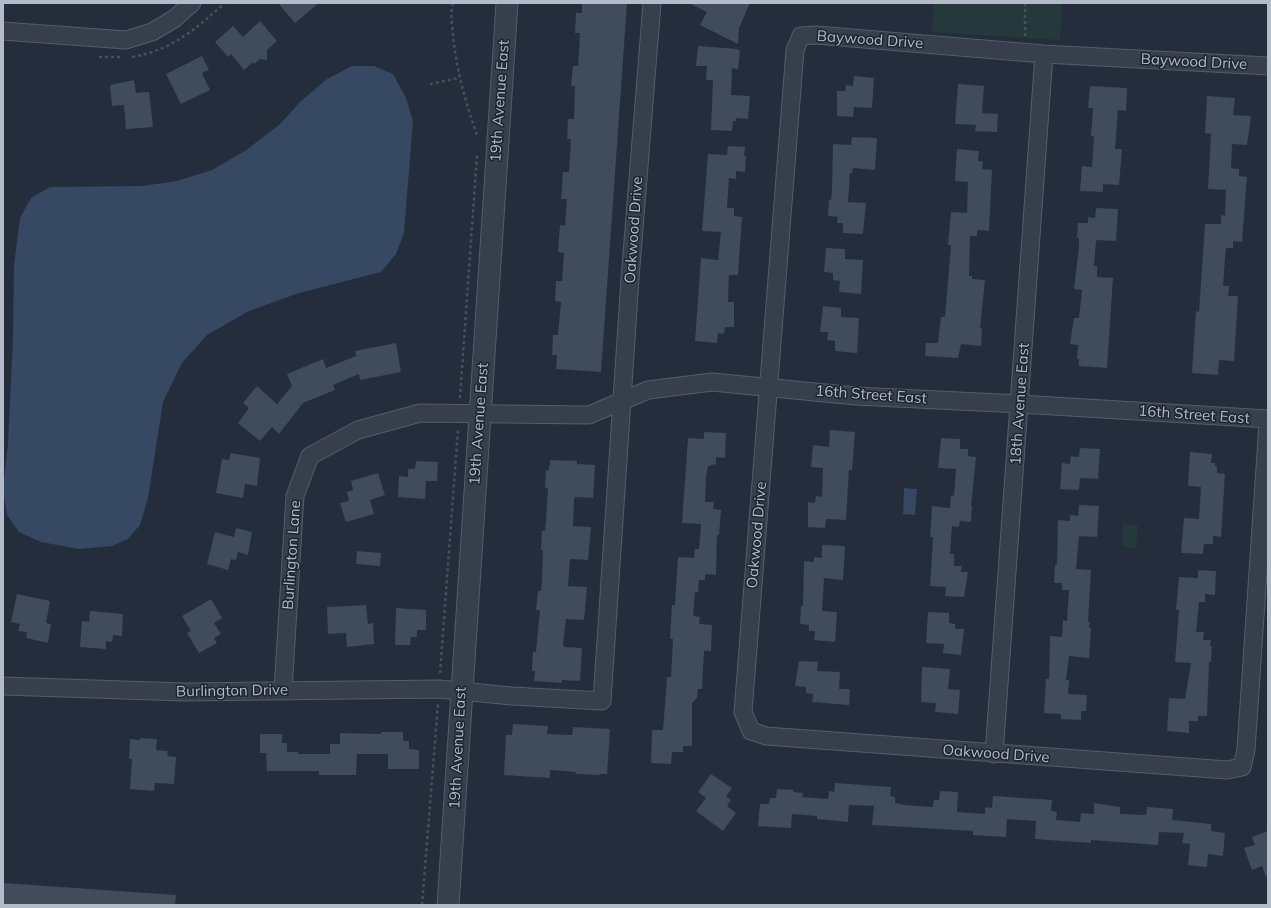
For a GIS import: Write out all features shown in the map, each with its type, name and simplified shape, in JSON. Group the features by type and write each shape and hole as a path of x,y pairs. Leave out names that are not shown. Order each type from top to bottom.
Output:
{"street":[{"path":"3,31 126,40 152,32 174,19 192,3"},
{"name":"19th Avenue East","path":"448,905 507,3"},
{"name":"Oakwood Drive","path":"461,691 512,696 602,701 622,402 652,3"},
{"name":"Baywood Drive","path":"769,387 796,50 801,36 816,34 1044,54 1268,66"},
{"name":"18th Avenue East","path":"994,754 1044,54"},
{"name":"16th Street East","path":"480,415 589,416 648,390 712,382 856,396 1268,419"},
{"name":"Oakwood Drive","path":"769,387 743,712 750,731 766,736 994,754 1227,770 1242,767 1246,750 1268,423"},
{"name":"Burlington Lane","path":"283,690 295,496 310,456 358,430 420,413 480,415"},
{"name":"Burlington Drive","path":"3,686 184,692 439,689 461,691"}],"path":[{"path":"1024,38 1026,11 1025,3"},
{"path":"452,4 454,45 459,78 478,138"},
{"path":"430,84 459,78"},
{"path":"478,146 479,130"},
{"path":"422,905 477,154"}],"green space":[{"path":"934,3 1062,3 1060,40 932,32"},
{"path":"1123,524 1138,525 1136,548 1122,547"}],"water":[{"path":"352,66 374,66 393,74 406,98 413,121 404,233 396,254 381,272 299,293 249,311 207,335 182,363 163,402 148,498 140,525 128,539 112,546 79,549 41,542 19,532 7,515 3,489 8,444 13,337 14,266 20,218 31,198 50,187 142,186 177,181 212,170 245,151 279,125 301,101 327,79"},
{"path":"904,488 917,489 915,515 903,514"}],"building":[{"path":"278,3 319,3 295,23"},
{"path":"582,3 627,3 601,372 556,369 557,355 552,355 553,335 558,335 561,302 555,301 556,281 562,281 564,253 558,252 560,225 565,226 567,199 561,199 563,172 569,172 571,139 567,139 568,119 574,119 575,86 571,86 573,66 578,66 580,33 575,33 576,13 582,13"},
{"path":"689,3 750,3 739,28 738,44 700,25 707,12"},
{"path":"260,21 277,41 267,50 267,60 260,59 254,64 253,62 244,70 231,54 228,57 215,42 233,26 243,37"},
{"path":"698,46 738,49 740,51 738,69 732,68 731,95 750,96 748,119 736,118 736,121 733,121 732,131 711,130 713,80 706,80 707,66 696,66"},
{"path":"202,56 209,70 202,73 210,90 181,104 166,74"},
{"path":"854,76 874,78 872,108 854,107 853,117 837,116 837,91 845,91 846,85 853,86"},
{"path":"134,80 136,93 149,92 153,127 126,129 124,105 112,106 110,85"},
{"path":"958,84 984,86 982,113 998,114 997,132 975,131 976,125 955,124"},
{"path":"1090,86 1127,88 1126,111 1118,110 1115,149 1122,149 1119,185 1103,184 1103,192 1080,191 1082,166 1092,167 1094,136 1091,136 1093,108 1088,108"},
{"path":"1207,96 1235,98 1233,115 1251,116 1247,145 1232,144 1231,168 1239,169 1239,176 1247,177 1242,242 1233,241 1233,248 1226,248 1223,286 1229,286 1228,296 1238,296 1234,361 1219,360 1218,375 1192,373 1196,311 1199,312 1205,224 1221,224 1221,215 1225,216 1226,190 1208,189 1211,134 1205,133"},
{"path":"852,137 877,138 875,170 853,168 852,173 850,173 848,202 866,203 863,234 843,233 843,223 837,223 838,217 828,216 829,200 831,200 832,191 833,144 851,145"},
{"path":"728,146 745,147 744,156 746,156 745,172 736,171 736,179 729,178 727,208 734,208 734,216 742,217 738,275 729,275 728,302 734,302 734,327 725,327 724,334 718,333 717,343 695,341 701,258 718,260 721,232 702,231 708,154 727,155"},
{"path":"957,149 979,151 978,161 983,162 982,169 992,170 989,231 977,230 977,236 970,236 969,276 972,276 972,279 985,280 980,328 982,328 981,346 961,344 958,358 925,356 926,343 938,343 941,317 945,317 951,245 948,245 951,212 967,213 968,182 955,181"},
{"path":"1096,208 1118,209 1116,241 1096,240 1094,266 1097,266 1097,277 1113,278 1107,368 1079,366 1079,359 1077,359 1078,345 1070,344 1074,318 1079,318 1082,290 1074,289 1079,247 1079,238 1077,238 1078,223 1088,223 1088,217 1095,218"},
{"path":"826,248 845,249 845,259 863,260 861,294 839,292 840,281 833,280 833,273 824,272"},
{"path":"823,306 841,308 841,317 859,318 857,353 835,351 835,341 827,340 828,332 820,332"},
{"path":"396,343 401,372 360,380 359,374 333,385 335,390 303,403 279,434 272,427 260,441 238,423 249,408 243,403 257,386 277,404 292,386 287,374 323,359 326,368 356,356 355,351"},
{"path":"830,430 855,432 852,470 849,470 846,520 826,519 825,528 808,527 808,502 815,503 816,496 822,497 823,468 811,467 813,445 829,447"},
{"path":"704,432 726,433 725,458 716,457 716,464 708,466 706,477 705,502 714,502 713,509 721,510 719,535 717,535 716,575 705,574 705,580 699,580 698,592 695,592 693,616 700,617 699,624 712,625 711,651 704,651 702,689 698,689 697,698 692,703 692,746 683,746 683,752 672,752 671,764 651,763 652,730 663,730 667,677 671,677 673,639 670,639 672,605 675,605 678,557 694,558 695,549 699,549 701,524 682,523 688,438 704,439"},
{"path":"941,438 960,439 960,449 968,449 968,456 976,457 971,506 971,522 960,521 959,527 952,526 950,554 954,554 954,566 962,566 961,572 968,572 964,597 945,596 946,587 930,586 933,537 930,537 932,506 950,508 951,495 954,496 956,469 938,468"},
{"path":"1080,448 1100,449 1098,479 1080,478 1079,490 1060,489 1062,463 1070,464 1071,456 1079,457"},
{"path":"1190,452 1212,454 1211,463 1215,463 1217,473 1225,474 1221,537 1213,536 1213,544 1204,544 1203,554 1181,553 1184,518 1199,519 1201,487 1188,486"},
{"path":"231,453 260,458 257,486 245,484 243,498 216,493 222,459 229,460"},
{"path":"550,460 577,461 577,464 595,465 593,498 575,497 574,500 573,526 591,527 588,560 570,559 568,586 587,587 584,620 566,619 563,644 564,647 582,648 580,681 562,680 562,683 534,681 535,671 532,671 533,652 536,652 540,610 536,610 538,591 541,591 542,581 542,531 545,531 548,488 545,488 546,470 549,470"},
{"path":"416,461 438,462 437,481 426,481 425,499 398,497 399,476 408,477 408,469 415,469"},
{"path":"378,473 385,495 370,500 374,514 346,522 340,503 349,501 347,492 353,490 351,481"},
{"path":"1079,505 1099,506 1097,537 1079,536 1076,569 1091,570 1088,622 1090,622 1089,628 1091,628 1089,658 1069,656 1066,680 1069,680 1068,694 1087,695 1086,711 1081,711 1081,720 1061,719 1061,714 1044,713 1046,679 1049,679 1050,636 1062,637 1063,620 1067,621 1069,590 1062,590 1062,583 1054,583 1055,565 1057,565 1058,520 1070,521 1070,515 1078,516"},
{"path":"236,528 252,532 248,555 238,552 236,560 231,559 228,570 207,564 215,532 234,537"},
{"path":"822,545 845,546 843,580 824,578 822,611 837,612 835,642 814,640 815,631 809,631 809,625 800,624 801,606 803,606 804,561 814,562 814,557 822,558"},
{"path":"357,551 381,553 380,566 356,564"},
{"path":"1198,570 1216,571 1215,595 1205,594 1205,602 1199,602 1196,632 1204,632 1203,640 1211,640 1210,646 1212,646 1211,662 1209,662 1207,716 1198,716 1198,721 1189,721 1189,733 1167,731 1169,698 1185,699 1191,663 1175,662 1179,610 1176,610 1179,577 1198,578"},
{"path":"17,594 50,601 46,623 51,624 48,643 26,638 27,632 18,631 20,624 11,622"},
{"path":"211,599 222,618 214,623 221,634 214,638 217,643 199,653 187,633 191,631 182,616"},
{"path":"366,605 368,624 373,623 374,644 347,647 346,633 328,634 327,607"},
{"path":"396,608 426,610 426,630 417,630 417,637 411,637 410,645 395,645"},
{"path":"90,611 123,614 122,636 113,635 112,642 106,641 106,649 80,647 82,621 89,622"},
{"path":"928,612 949,613 949,623 955,624 955,629 964,629 961,655 943,653 944,644 926,643"},
{"path":"799,661 818,662 817,671 840,672 839,689 850,689 849,705 812,702 813,694 806,693 806,687 795,686"},
{"path":"922,667 950,669 948,689 960,690 958,714 935,712 936,703 921,702"},
{"path":"513,724 548,726 547,734 572,735 573,727 610,729 607,774 576,774 576,772 550,770 550,778 504,775 506,735 512,735"},
{"path":"381,732 403,732 403,741 409,741 409,749 419,750 419,769 388,769 388,754 357,754 356,775 319,775 319,771 267,771 266,753 260,753 260,734 282,734 282,743 287,743 287,752 298,752 298,754 330,754 330,744 340,744 340,733 381,734"},
{"path":"140,738 157,739 156,750 168,751 167,756 176,757 174,784 155,783 154,791 130,789 132,759 129,759 130,739 140,740"},
{"path":"711,774 732,788 726,796 731,800 727,806 736,813 723,831 696,811 706,798 698,792"},
{"path":"835,783 891,787 890,796 895,797 895,803 904,805 933,807 934,800 939,800 940,791 958,792 957,812 985,814 985,807 992,808 993,796 1052,800 1051,811 1057,812 1056,820 1080,822 1081,813 1094,814 1094,803 1120,807 1120,814 1146,815 1147,807 1173,809 1172,820 1211,824 1211,831 1225,833 1223,856 1208,854 1207,867 1188,865 1190,844 1182,843 1184,833 1159,832 1158,845 1091,840 1091,843 1035,839 1036,821 1007,819 1006,837 973,835 973,831 872,825 874,806 849,805 848,822 817,819 817,816 792,814 791,828 758,826 760,804 769,804 770,798 776,798 777,789 794,790 793,792 803,793 802,797 828,799 829,791 834,792"},
{"path":"1268,831 1268,877 1266,877 1262,866 1252,870 1244,848 1255,845 1252,837"},
{"path":"3,883 176,895 175,905 3,905"}]}
